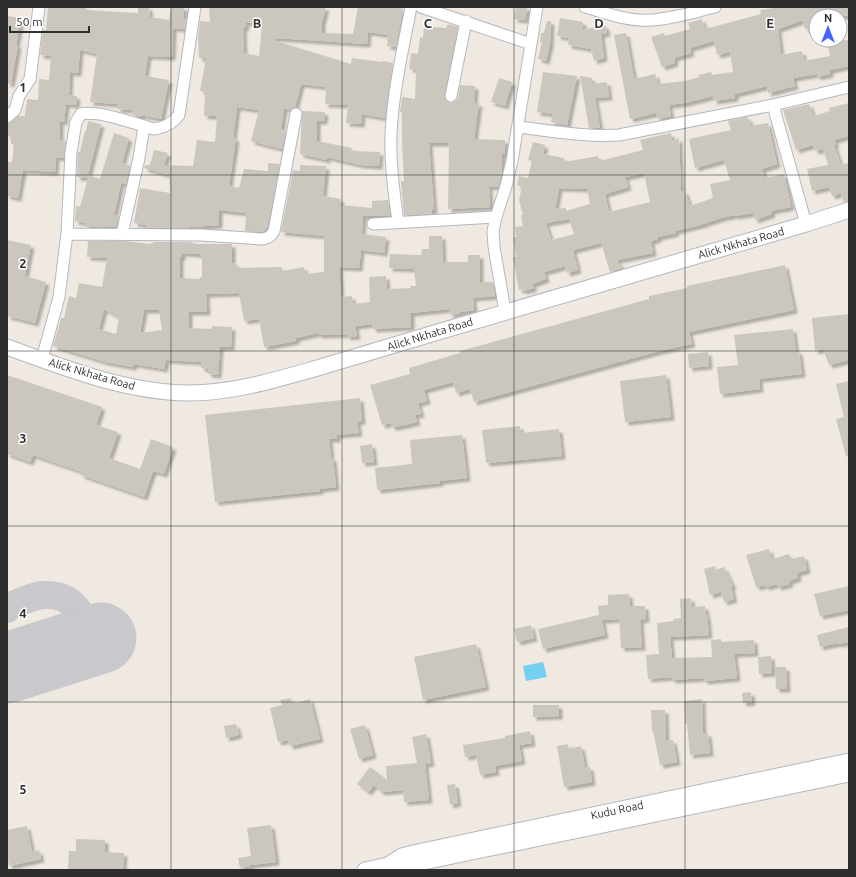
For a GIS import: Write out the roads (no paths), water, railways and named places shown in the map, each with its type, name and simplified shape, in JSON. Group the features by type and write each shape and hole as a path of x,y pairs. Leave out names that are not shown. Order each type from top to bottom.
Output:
{"main road":[{"name":"Alick Nkhata Road","path":"7,347 105,380 147,390 188,393 220,391 246,387 806,224 849,210"},
{"name":"Kudu Road","path":"410,863 849,761"},
{"name":"Kudu Road","path":"365,870 388,865 446,858 849,774"},
{"path":"435,870 446,858"}],"street":[{"path":"7,117 15,110 19,96 30,79 39,7"},
{"path":"42,359 59,297 67,234 71,152 76,122 82,114 88,113 99,114 154,129 162,128 179,115 196,7"},
{"path":"398,222 393,186 391,134 395,99 411,7"},
{"path":"421,7 441,10 466,21 531,44"},
{"path":"505,311 494,247 493,231 506,186 519,127 537,7"},
{"path":"584,7 630,18 650,20 670,18 715,7"},
{"path":"451,96 466,21"},
{"path":"519,127 588,135 619,135 773,105 849,87"},
{"path":"773,105 806,224"},
{"path":"67,234 202,235 262,239 272,236 296,114"},
{"path":"122,234 139,158 144,126"},
{"path":"372,224 496,217"}],"water":[{"path":"543,662 547,677 526,681 523,666"}]}
